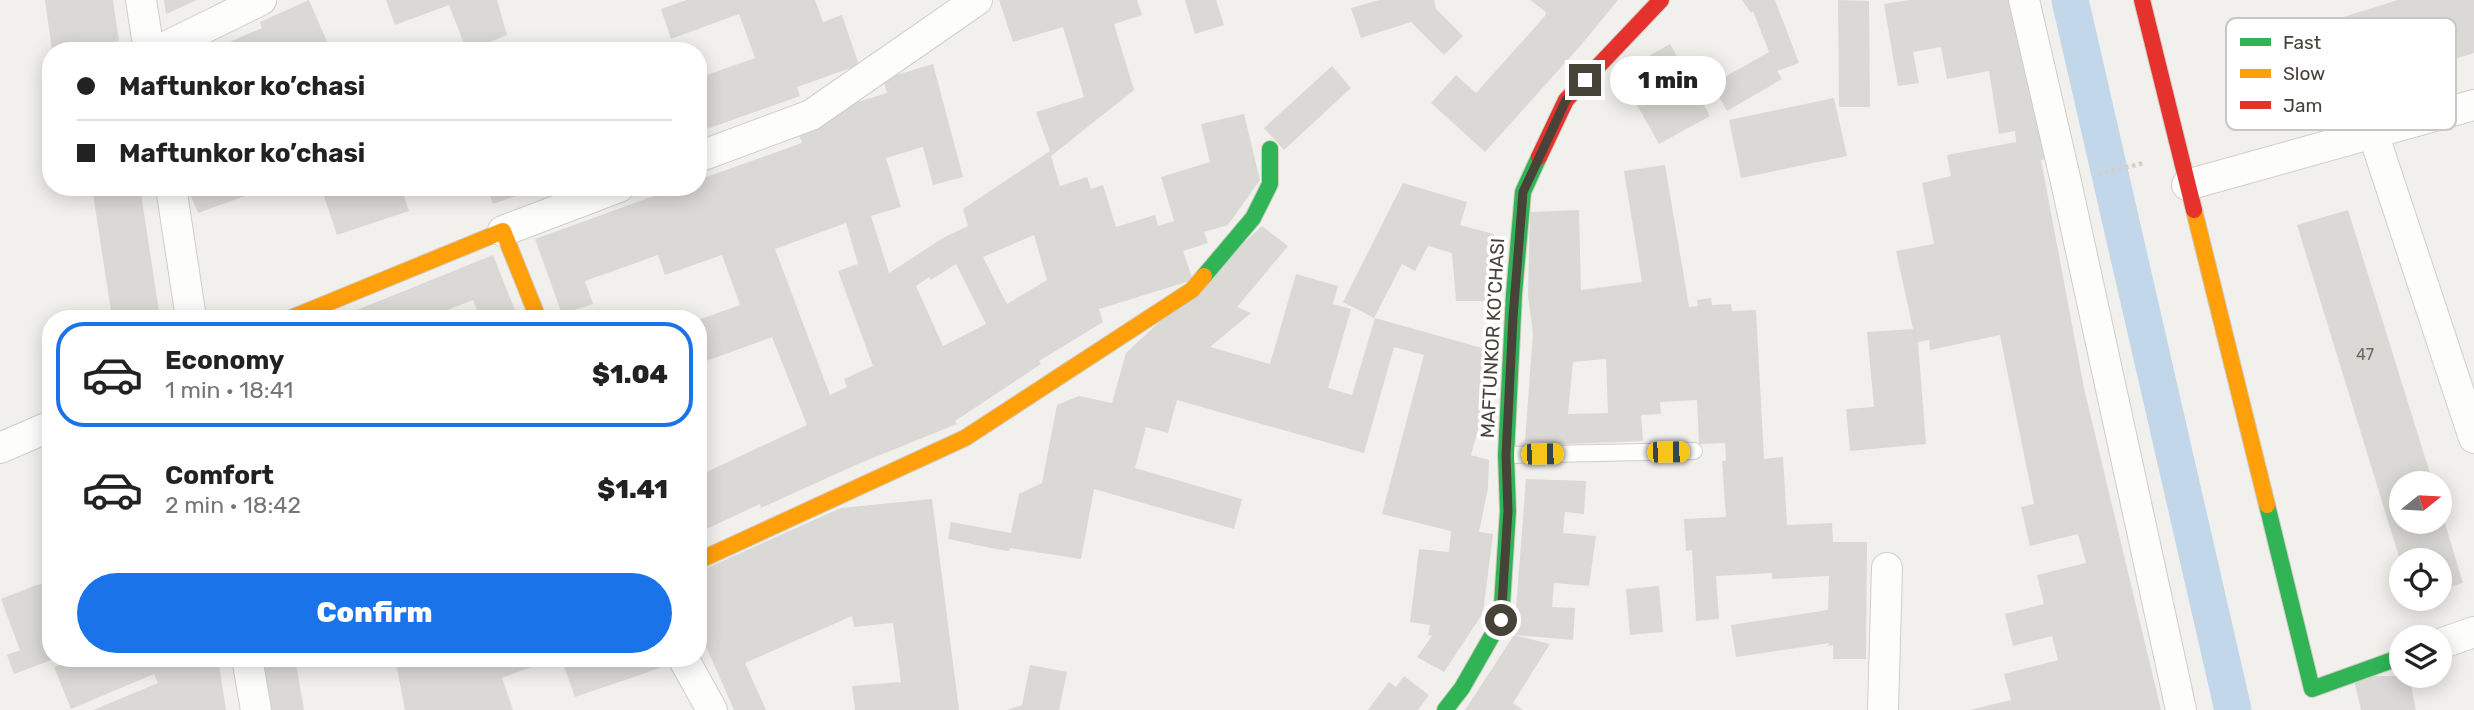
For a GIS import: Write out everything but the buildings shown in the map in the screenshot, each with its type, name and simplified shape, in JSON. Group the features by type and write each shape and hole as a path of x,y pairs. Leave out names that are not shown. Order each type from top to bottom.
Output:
{"street":[{"path":"141,0 148,42"},
{"path":"175,42 261,0"},
{"path":"707,154 811,115 977,0"},
{"name":"MAFTUNKOR KO’CHASI","path":"1445,710 1462,688 1501,620 1508,511 1506,455 1514,294 1523,192 1566,100 1661,0"},
{"path":"2024,0 2181,710"},
{"path":"2141,0 2314,699 2389,663"},
{"path":"2456,110 2474,105"},
{"path":"2187,185 2383,130"},
{"path":"2372,133 2474,438"},
{"path":"707,557 965,438 1192,290 1252,218 1270,184 1270,149"},
{"path":"172,196 190,310"},
{"path":"310,310 595,196"},
{"path":"503,231 535,310"},
{"path":"0,448 42,430"},
{"path":"1883,710 1887,568"},
{"path":"2452,640 2474,632"},
{"path":"249,667 256,710"},
{"path":"688,667 712,710"}],"lane":[{"path":"1506,455 1694,451"}],"path":[{"path":"2066,182 2179,155"}],"waterway":[{"path":"2070,0 2233,710"}],"traffic: fast":[{"path":"1204,276 1253,218 1270,184 1270,149"},
{"path":"1445,710 1462,688 1501,620 1508,511 1506,455 1514,294 1523,192 1539,157"},
{"path":"2267,505 2312,689 2389,661"}],"traffic: slow":[{"path":"2194,210 2267,505"},
{"path":"310,310 503,231 535,310"},
{"path":"707,557 965,438 1192,290 1204,276"}],"traffic: jam":[{"path":"1539,157 1566,100 1661,0"},
{"path":"2142,0 2194,210"}],"route":[{"path":"1501,620 1508,511 1506,455 1514,294 1523,192 1566,100 1585,80"}]}
